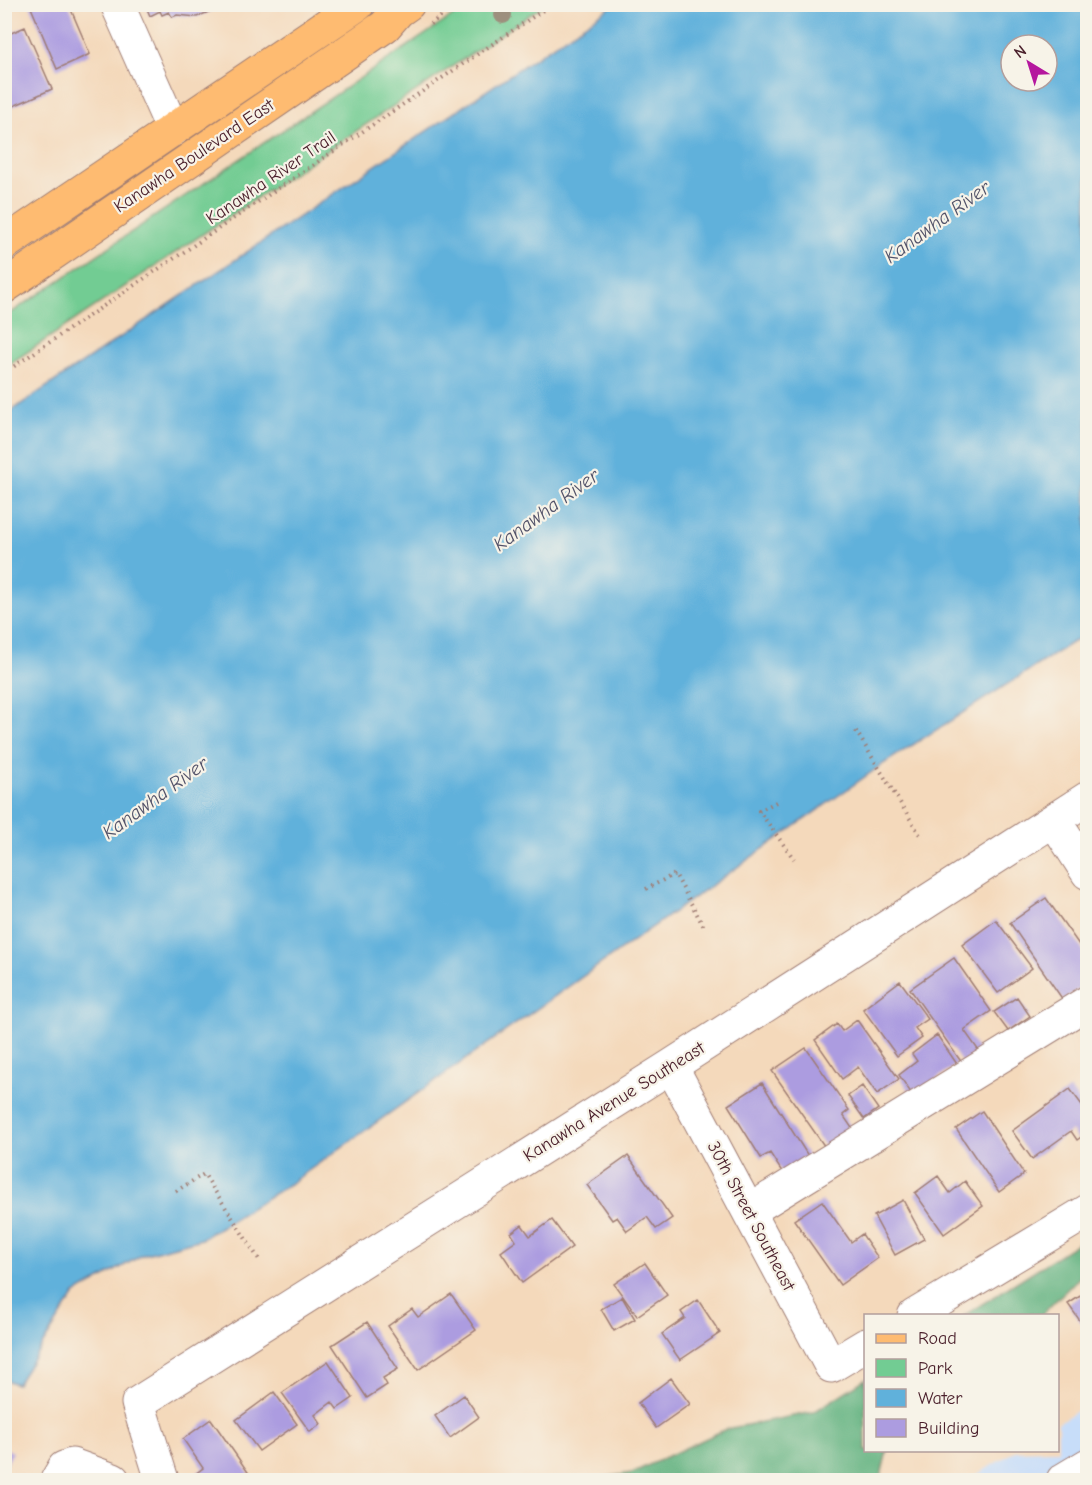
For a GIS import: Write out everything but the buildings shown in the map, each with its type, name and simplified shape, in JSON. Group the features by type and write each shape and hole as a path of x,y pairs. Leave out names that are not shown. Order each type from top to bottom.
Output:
{"main road":[{"name":"Kanawha Boulevard East","path":"4,244 358,4"},
{"name":"Kanawha Boulevard East","path":"4,287 397,15 404,24 435,4"}],"street":[{"path":"117,4 173,130"},
{"name":"Kanawha Avenue Southeast","path":"159,1474 138,1403 671,1066 1088,798"},
{"path":"1054,820 1088,873"},
{"path":"749,1211 1088,1002"},
{"name":"30th Street Southeast","path":"671,1066 831,1365 864,1346"},
{"path":"917,1314 1088,1211"},
{"path":"57,1480 64,1468 72,1465 113,1480"},
{"path":"1063,1480 1088,1465"},
{"path":"120,1480 159,1474"}],"path":[{"name":"Kanawha River Trail","path":"4,373 552,4"},
{"path":"856,731 920,835"},
{"path":"776,802 759,811 794,859"},
{"path":"646,890 675,874 704,927"},
{"path":"176,1191 204,1174 260,1261"}],"shaded area":[{"path":"1087,1404 1087,1480 968,1480 1013,1452 1059,1452 1059,1422"}],"green space":[{"path":"469,5 544,5 5,367 5,317"},
{"path":"1087,1237 1087,1270 1042,1314 967,1314"},
{"path":"864,1380 864,1452 887,1452 880,1480 589,1480 632,1473 726,1429 814,1412"}],"water":[{"name":"Kanawha River","path":"615,4 1087,5 1087,633 883,764 288,1185 201,1239 142,1255 75,1294 17,1384 5,1380 5,415"}]}
